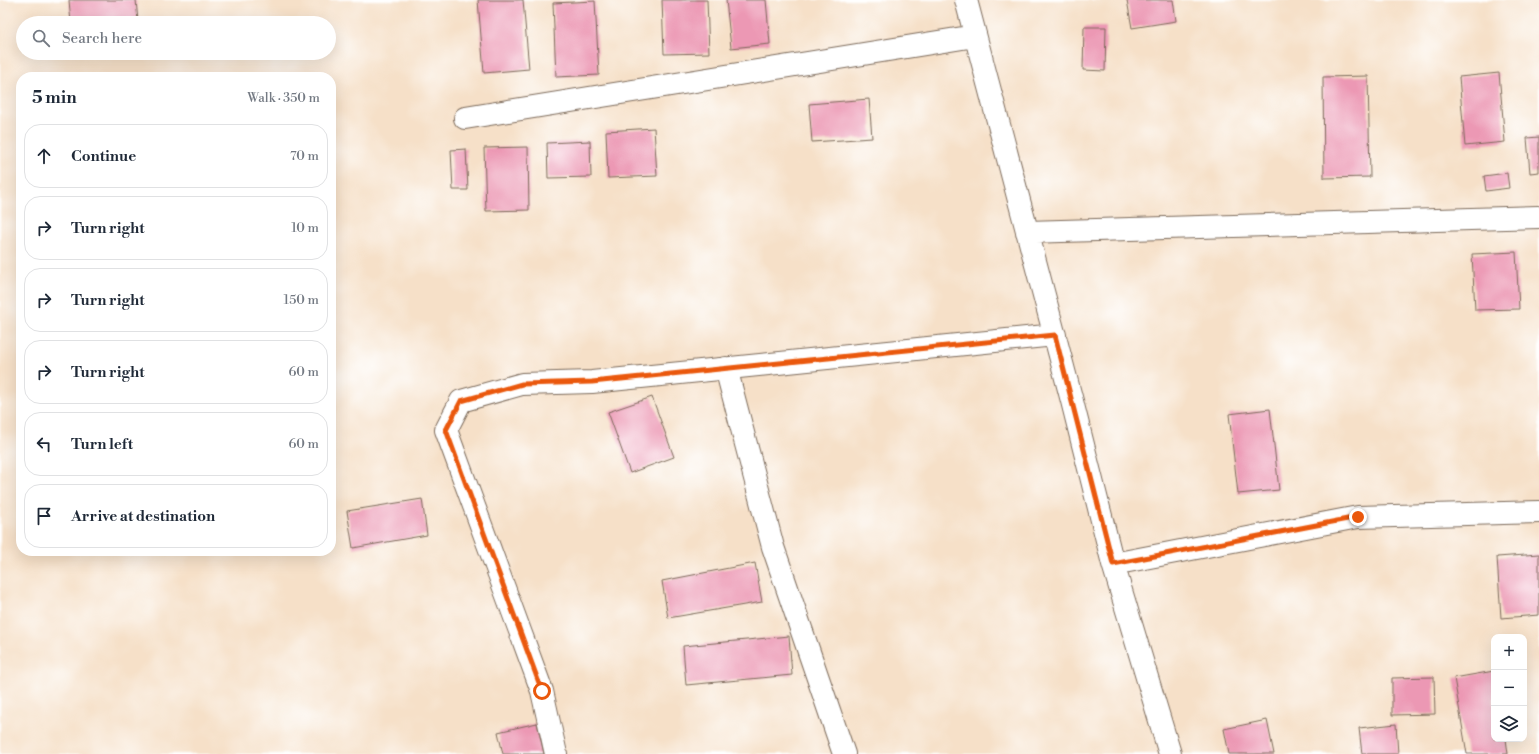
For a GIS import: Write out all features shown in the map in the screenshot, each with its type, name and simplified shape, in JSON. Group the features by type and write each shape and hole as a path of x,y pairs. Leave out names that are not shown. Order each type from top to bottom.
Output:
{"street":[{"path":"966,0 1055,335 1113,564 1170,754"},
{"path":"465,118 975,36"},
{"path":"1027,232 1539,217"},
{"path":"556,754 542,691 446,430 461,401 522,384 592,382 1055,335"},
{"path":"726,368 773,547 844,754"},
{"path":"1113,564 1358,517 1539,512"}],"building":[{"path":"69,0 136,0 138,16 70,16"},
{"path":"478,0 523,0 529,69 484,73"},
{"path":"662,0 707,0 709,53 664,54"},
{"path":"726,0 766,0 770,44 731,48"},
{"path":"1127,0 1173,0 1176,21 1132,28"},
{"path":"595,1 599,75 556,77 553,3"},
{"path":"1084,27 1106,27 1105,71 1083,70"},
{"path":"1499,73 1505,142 1465,146 1459,77"},
{"path":"1368,76 1370,177 1324,178 1323,77"},
{"path":"869,99 872,138 812,142 809,104"},
{"path":"654,128 657,176 608,178 606,131"},
{"path":"1539,137 1539,172 1530,173 1527,138"},
{"path":"590,141 591,177 548,178 547,143"},
{"path":"528,147 529,210 486,211 484,148"},
{"path":"466,149 468,190 453,190 451,150"},
{"path":"1507,173 1509,188 1486,191 1484,176"},
{"path":"1516,252 1519,309 1475,310 1472,254"},
{"path":"652,397 674,457 630,473 608,412"},
{"path":"1270,409 1279,490 1238,494 1229,414"},
{"path":"422,499 427,535 353,548 347,511"},
{"path":"1539,554 1539,615 1501,618 1497,557"},
{"path":"755,563 762,602 668,618 662,581"},
{"path":"789,636 792,675 686,685 683,646"},
{"path":"1491,672 1491,742 1506,742 1508,754 1467,754 1454,678"},
{"path":"1434,677 1435,714 1392,715 1392,678"},
{"path":"1267,720 1274,754 1229,754 1224,729"},
{"path":"537,723 544,754 503,754 498,732"},
{"path":"1396,724 1398,754 1362,754 1359,728"}],"route":[{"path":"542,691 446,430 461,401 522,384 592,382 1055,335 1113,564 1358,517"}]}
